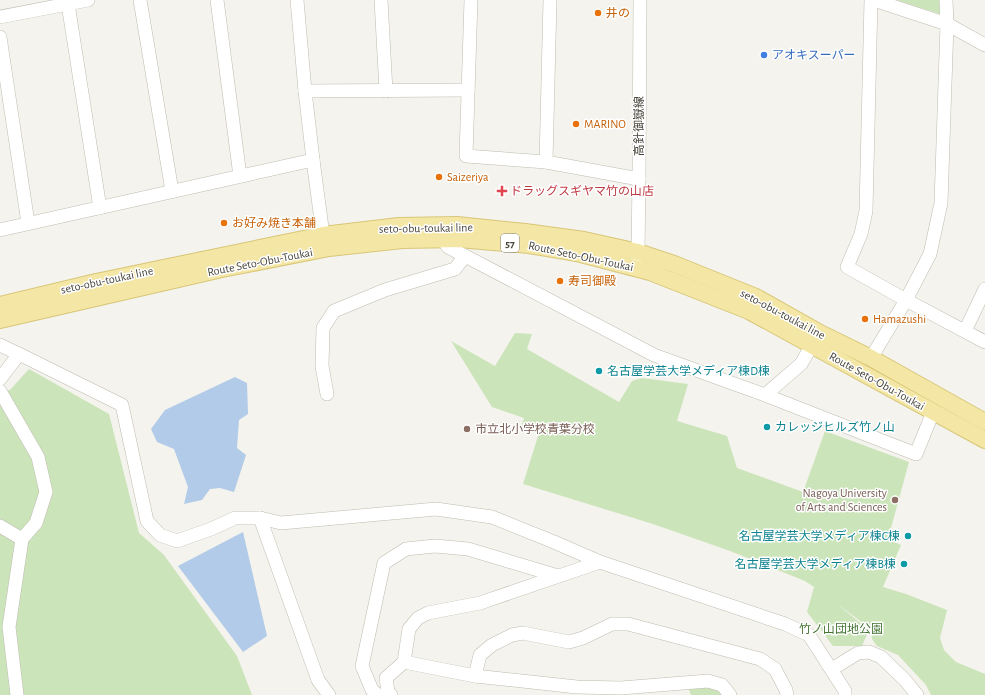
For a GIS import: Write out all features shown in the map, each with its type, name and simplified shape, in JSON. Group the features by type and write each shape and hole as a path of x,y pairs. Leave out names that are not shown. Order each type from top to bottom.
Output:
{"main road":[{"name":"seto-obu-toukai line","path":"0,305 96,282 323,234 398,226 457,225 525,232 584,240 638,252 674,264 756,297 985,422"},
{"name":"Route Seto-Obu-Toukai","path":"0,320 222,269 329,248 402,240 459,238 529,245 577,253 650,272 748,311 985,440"}],"street":[{"path":"0,17 88,0"},
{"path":"140,0 172,191"},
{"path":"217,0 240,176"},
{"path":"297,0 305,92 323,234"},
{"path":"380,0 386,91"},
{"path":"471,0 466,156 546,162 639,179"},
{"path":"546,162 550,0"},
{"name":"高針御嶽線","path":"636,268 638,252 640,0"},
{"path":"871,0 866,211 861,234 847,267 985,342"},
{"path":"874,0 946,24 985,45"},
{"path":"870,358 906,300 930,254 941,203 946,0"},
{"path":"68,4 100,208"},
{"path":"0,37 28,223"},
{"path":"305,92 468,90"},
{"path":"0,230 313,160"},
{"path":"443,239 448,247 654,355 765,394 916,454 933,412"},
{"path":"327,394 322,366 323,328 334,311 385,290 456,268 465,256"},
{"path":"965,331 985,288"},
{"path":"0,345 122,405 148,522 160,535 177,540 211,529 235,518 260,518 281,523 436,510 492,517 600,562 785,624 809,635 832,669 845,691 845,695"},
{"path":"765,394 801,364 812,345"},
{"path":"0,379 19,354"},
{"path":"0,391 38,457 46,492 36,523 22,539 9,627 17,695"},
{"path":"260,518 318,680 329,695"},
{"path":"0,526 22,539"},
{"path":"378,695 372,690 362,666 384,563 406,549 436,546 468,549 558,576"},
{"path":"391,695 388,692 386,678 404,662 409,629 418,618 428,613 480,603 600,562"},
{"path":"475,676 480,654 492,645 512,635 523,633 569,642 583,638 612,624 628,624 760,659 775,669 787,695"},
{"path":"832,669 858,653 869,652 881,657 905,680 917,695"},
{"path":"404,662 475,676 577,691 708,681 722,685 730,695"}],"green space":[{"path":"896,0 940,0 940,14"},
{"name":"竹ノ山団地公園","path":"515,333 532,334 527,349 619,402 632,381 642,378 688,384 677,421 727,436 737,468 803,492 825,431 909,462 888,539 901,545 883,587 947,610 940,638 944,650 956,662 985,674 985,695 931,695 926,685 898,655 877,646 872,639 871,629 836,603 869,630 862,646 833,646 807,612 814,587 805,581 730,551 653,524 523,484 539,433 521,427 524,418 492,407 451,341 495,366"},
{"path":"29,369 109,414 139,533 164,555 237,656 252,695 0,695 0,391 10,390"},
{"path":"688,687 720,688 726,695 691,695"}],"water":[{"path":"235,377 247,383 248,414 239,420 237,448 246,455 234,492 220,488 210,489 202,500 184,504 188,487 174,449 157,442 151,429 165,410"},
{"path":"243,532 267,636 243,652 178,566"}],"place":[{"name":"井の","path":"598,13"},
{"name":"アオキスーパー","path":"764,55"},
{"name":"MARINO","path":"576,124"},
{"name":"Saizeriya","path":"439,177"},
{"name":"ドラッグスギヤマ竹の山店","path":"502,191"},
{"name":"お好み焼き本舗","path":"224,223"},
{"name":"寿司御殿","path":"560,281"},
{"name":"Hamazushi","path":"865,319"},
{"name":"名古屋学芸大学メディア棟D棟","path":"599,371"},
{"name":"カレッジヒルズ竹ノ山","path":"767,427"},
{"name":"市立北小学校青葉分校","path":"467,429"},
{"name":"Nagoya University of Arts and Sciences","path":"895,500"},
{"name":"名古屋学芸大学メディア棟C棟","path":"908,536"},
{"name":"名古屋学芸大学メディア棟B棟","path":"904,564"}]}
